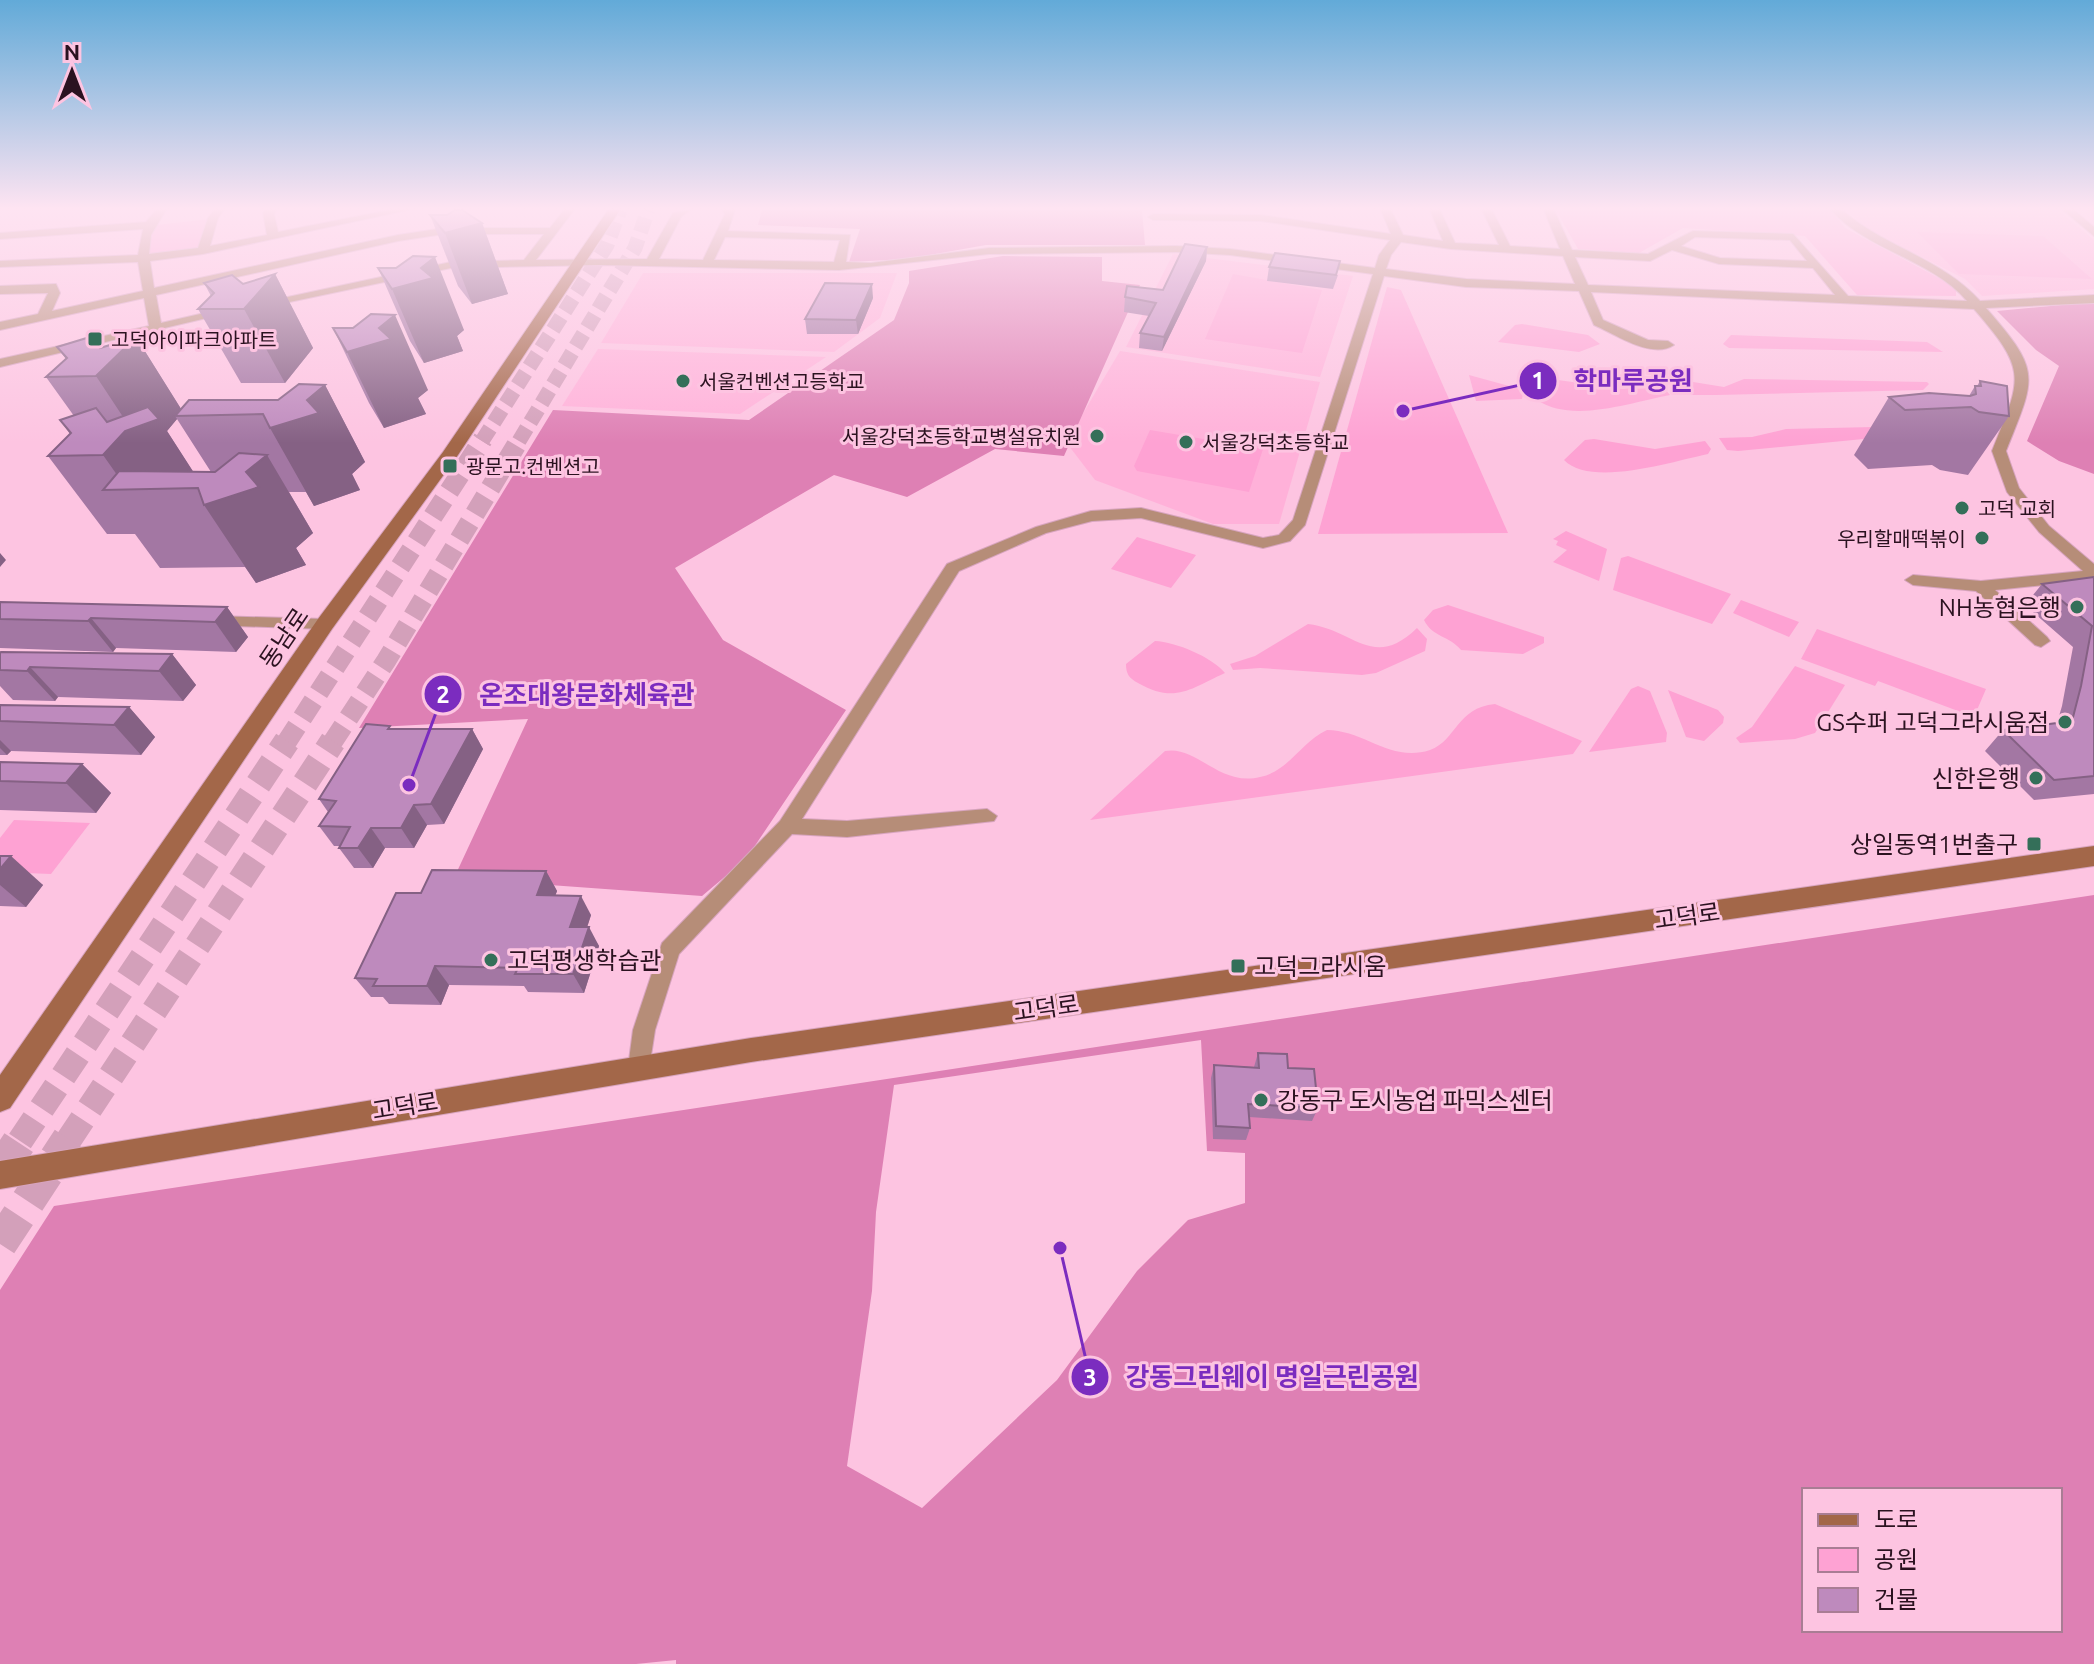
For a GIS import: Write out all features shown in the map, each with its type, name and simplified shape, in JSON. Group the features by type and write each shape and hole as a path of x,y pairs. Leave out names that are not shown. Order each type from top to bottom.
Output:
{"main road":[{"name":"동남로","path":"0,1099 325,624 449,455 563,288"},
{"name":"고덕로","path":"0,1175 640,1068 2094,856"}],"street":[{"path":"0,290 41,288"},
{"path":"43,317 54,293 52,288"},
{"path":"150,288 156,328"},
{"path":"0,326 180,288"},
{"path":"0,363 324,288"},
{"path":"640,1068 644,1030 670,949 787,826 953,568 1041,530 1091,516 1141,513 1263,543 1284,538 1300,522 1375,288"},
{"path":"1576,288 1977,305 2094,299"},
{"path":"1584,288 1603,327 1646,344 1668,345"},
{"path":"1834,288 1845,300"},
{"path":"1962,288 2011,344 2024,375 2021,396 1999,451 2012,489 2044,529 2094,573"},
{"path":"1603,327 1631,324"},
{"path":"1913,580 1981,586 2094,573"},
{"path":"1981,586 2041,641"},
{"path":"198,621 325,624"},
{"path":"787,826 847,829 987,816"}],"shaded area":[{"path":"634,288 891,288 880,318 834,352 601,343"},
{"path":"907,288 1139,288 1064,456 995,449 907,497 834,475 675,568 723,640 846,710 746,859 702,896 454,878 528,719 359,728 553,410 749,420 894,320"},
{"path":"1156,288 1349,288 1320,377 1126,347"},
{"path":"1974,288 2094,288 2094,289 1982,296"},
{"path":"2094,302 2094,474 2059,461 2027,441 2059,366 2036,350 1997,311"},
{"name":"서울컨벤션고등학교","path":"598,349 826,357 740,414 562,406"},
{"name":"서울강덕초등학교","path":"1120,351 1320,382 1279,524 1213,524 1095,480 1069,446 1069,437"},
{"path":"2094,895 2094,1664 676,1664 676,1660 636,1664 0,1664 0,1290 54,1206","holes":["1201,1040 1207,1151 1245,1153 1245,1203 1188,1220 1137,1271 1057,1380 922,1508 847,1466 872,1291 876,1212 894,1085"]}],"green space":[{"path":"1227,288 1322,290 1302,353 1205,339"},
{"path":"1387,288 1401,290 1508,533 1318,534"},
{"path":"1851,288 1956,288 1956,296 1857,295"},
{"path":"1515,325 1588,335 1600,344 1579,352 1498,342"},
{"path":"1731,335 1927,342 1943,352 1729,348 1723,344"},
{"path":"1469,375 1520,389 1522,399 1476,401"},
{"path":"1744,379 1929,384 1923,390 1716,395 1686,395 1678,385 1687,381 1724,387"},
{"path":"1558,380 1623,389 1658,381 1670,395 1584,411 1551,407 1537,400"},
{"path":"1917,426 1874,438 1738,451 1727,450 1719,438 1752,437 1786,429"},
{"path":"1150,430 1263,449 1249,492 1137,471 1134,466"},
{"path":"1585,440 1655,449 1705,441 1711,449 1708,454 1675,462 1612,472 1577,468 1564,460"},
{"path":"1566,531 1607,549 1599,581 1553,562 1567,550 1556,545 1558,541 1553,539"},
{"path":"1137,537 1196,555 1171,588 1111,569"},
{"path":"1628,556 1731,594 1712,624 1613,590 1621,558"},
{"path":"1741,600 1799,622 1789,637 1733,613"},
{"path":"1448,605 1544,637 1544,643 1523,654 1461,650 1427,626 1424,620 1433,610"},
{"path":"1308,624 1375,647 1402,640 1417,628 1427,639 1425,651 1376,673 1362,675 1260,668 1233,670 1230,664 1255,656"},
{"path":"1817,629 1986,689 1974,717 1878,681 1875,686 1801,659"},
{"path":"1155,641 1193,651 1212,661 1225,673 1182,692 1162,693 1151,689 1130,677 1126,664"},
{"path":"1795,666 1845,685 1815,733 1795,739 1740,743 1736,738 1752,727"},
{"path":"1638,686 1650,691 1667,733 1666,742 1589,752 1631,689"},
{"path":"1668,690 1718,710 1724,717 1723,723 1704,741 1686,737"},
{"path":"1495,704 1582,741 1573,754 1090,820 1165,751 1188,754 1232,776 1245,779 1260,777 1279,769 1327,730 1340,731 1390,749 1416,753 1439,745 1472,711"},
{"path":"14,820 90,823 51,874 0,872 0,838"}],"building":[{"path":"209,288 263,288 244,309 198,309 214,293"},
{"path":"822,288 870,288 856,320 805,319"},
{"path":"1127,288 1188,288 1164,337 1140,333 1156,303 1125,297"},
{"path":"371,314 395,315 379,328 391,339 347,352 333,328 353,328"},
{"path":"90,337 100,348 136,337 96,376 46,377 67,358 57,347"},
{"path":"1980,381 2007,386 2009,416 1979,412 1971,407 1905,410 1889,397 1929,393 1970,396 1976,394 1975,386 1981,386"},
{"path":"299,384 325,385 307,400 319,413 270,428 263,414 175,416 189,400 278,400"},
{"path":"148,407 159,419 125,431 103,455 48,456 71,433 60,420 96,408 107,422"},
{"path":"239,453 267,455 246,472 259,487 204,505 198,488 103,490 119,471 215,472"},
{"path":"2094,577 2094,776 2054,780 2003,730 2072,721 2092,626 2042,584"},
{"path":"0,602 227,607 215,622 91,618 88,621 0,619"},
{"path":"1,652 172,654 159,671 30,667 27,671 0,670"},
{"path":"0,705 129,707 114,725 0,721"},
{"path":"366,724 390,726 388,729 472,729 431,804 414,805 401,828 371,828 358,848 339,848 350,827 319,826 336,801 319,799"},
{"path":"0,762 82,764 66,783 0,781"},
{"path":"0,856 11,856 0,869"},
{"name":"고덕평생학습관","path":"432,870 546,871 537,895 581,896 570,927 589,927 573,974 515,974 518,968 435,966 427,986 373,986 377,979 355,978 396,893 421,893"},
{"name":"강동구 도시농업 파믹스센터","path":"1258,1053 1287,1054 1288,1068 1314,1069 1318,1108 1248,1104 1250,1128 1216,1126 1214,1065 1259,1068"}],"tunnel":[{"path":"482,441 580,288"},
{"path":"519,441 611,288"},
{"path":"286,743 483,439"},
{"path":"332,743 386,661 520,439"},
{"path":"20,1141 287,741"},
{"path":"68,1141 333,741"},
{"path":"0,1171 21,1139"},
{"path":"0,1244 69,1139"}],"place":[{"name":"고덕아이파크아파트","path":"95,339"},
{"name":"서울컨벤션고등학교","path":"683,381"},
{"name":"학마루공원","path":"1403,411"},
{"name":"서울강덕초등학교병설유치원","path":"1097,436"},
{"name":"서울강덕초등학교","path":"1186,442"},
{"name":"광문고.컨벤션고","path":"450,466"},
{"name":"고덕 교회","path":"1962,508"},
{"name":"우리할매떡볶이","path":"1982,538"},
{"name":"NH농협은행","path":"2077,607"},
{"name":"GS수퍼 고덕그라시움점","path":"2065,722"},
{"name":"신한은행","path":"2036,778"},
{"name":"온조대왕문화체육관","path":"409,785"},
{"name":"상일동역1번출구","path":"2034,844"},
{"name":"고덕평생학습관","path":"491,960"},
{"name":"고덕그라시움","path":"1238,966"},
{"name":"강동구 도시농업 파믹스센터","path":"1261,1100"},
{"name":"강동그린웨이 명일근린공원","path":"1060,1248"}]}
